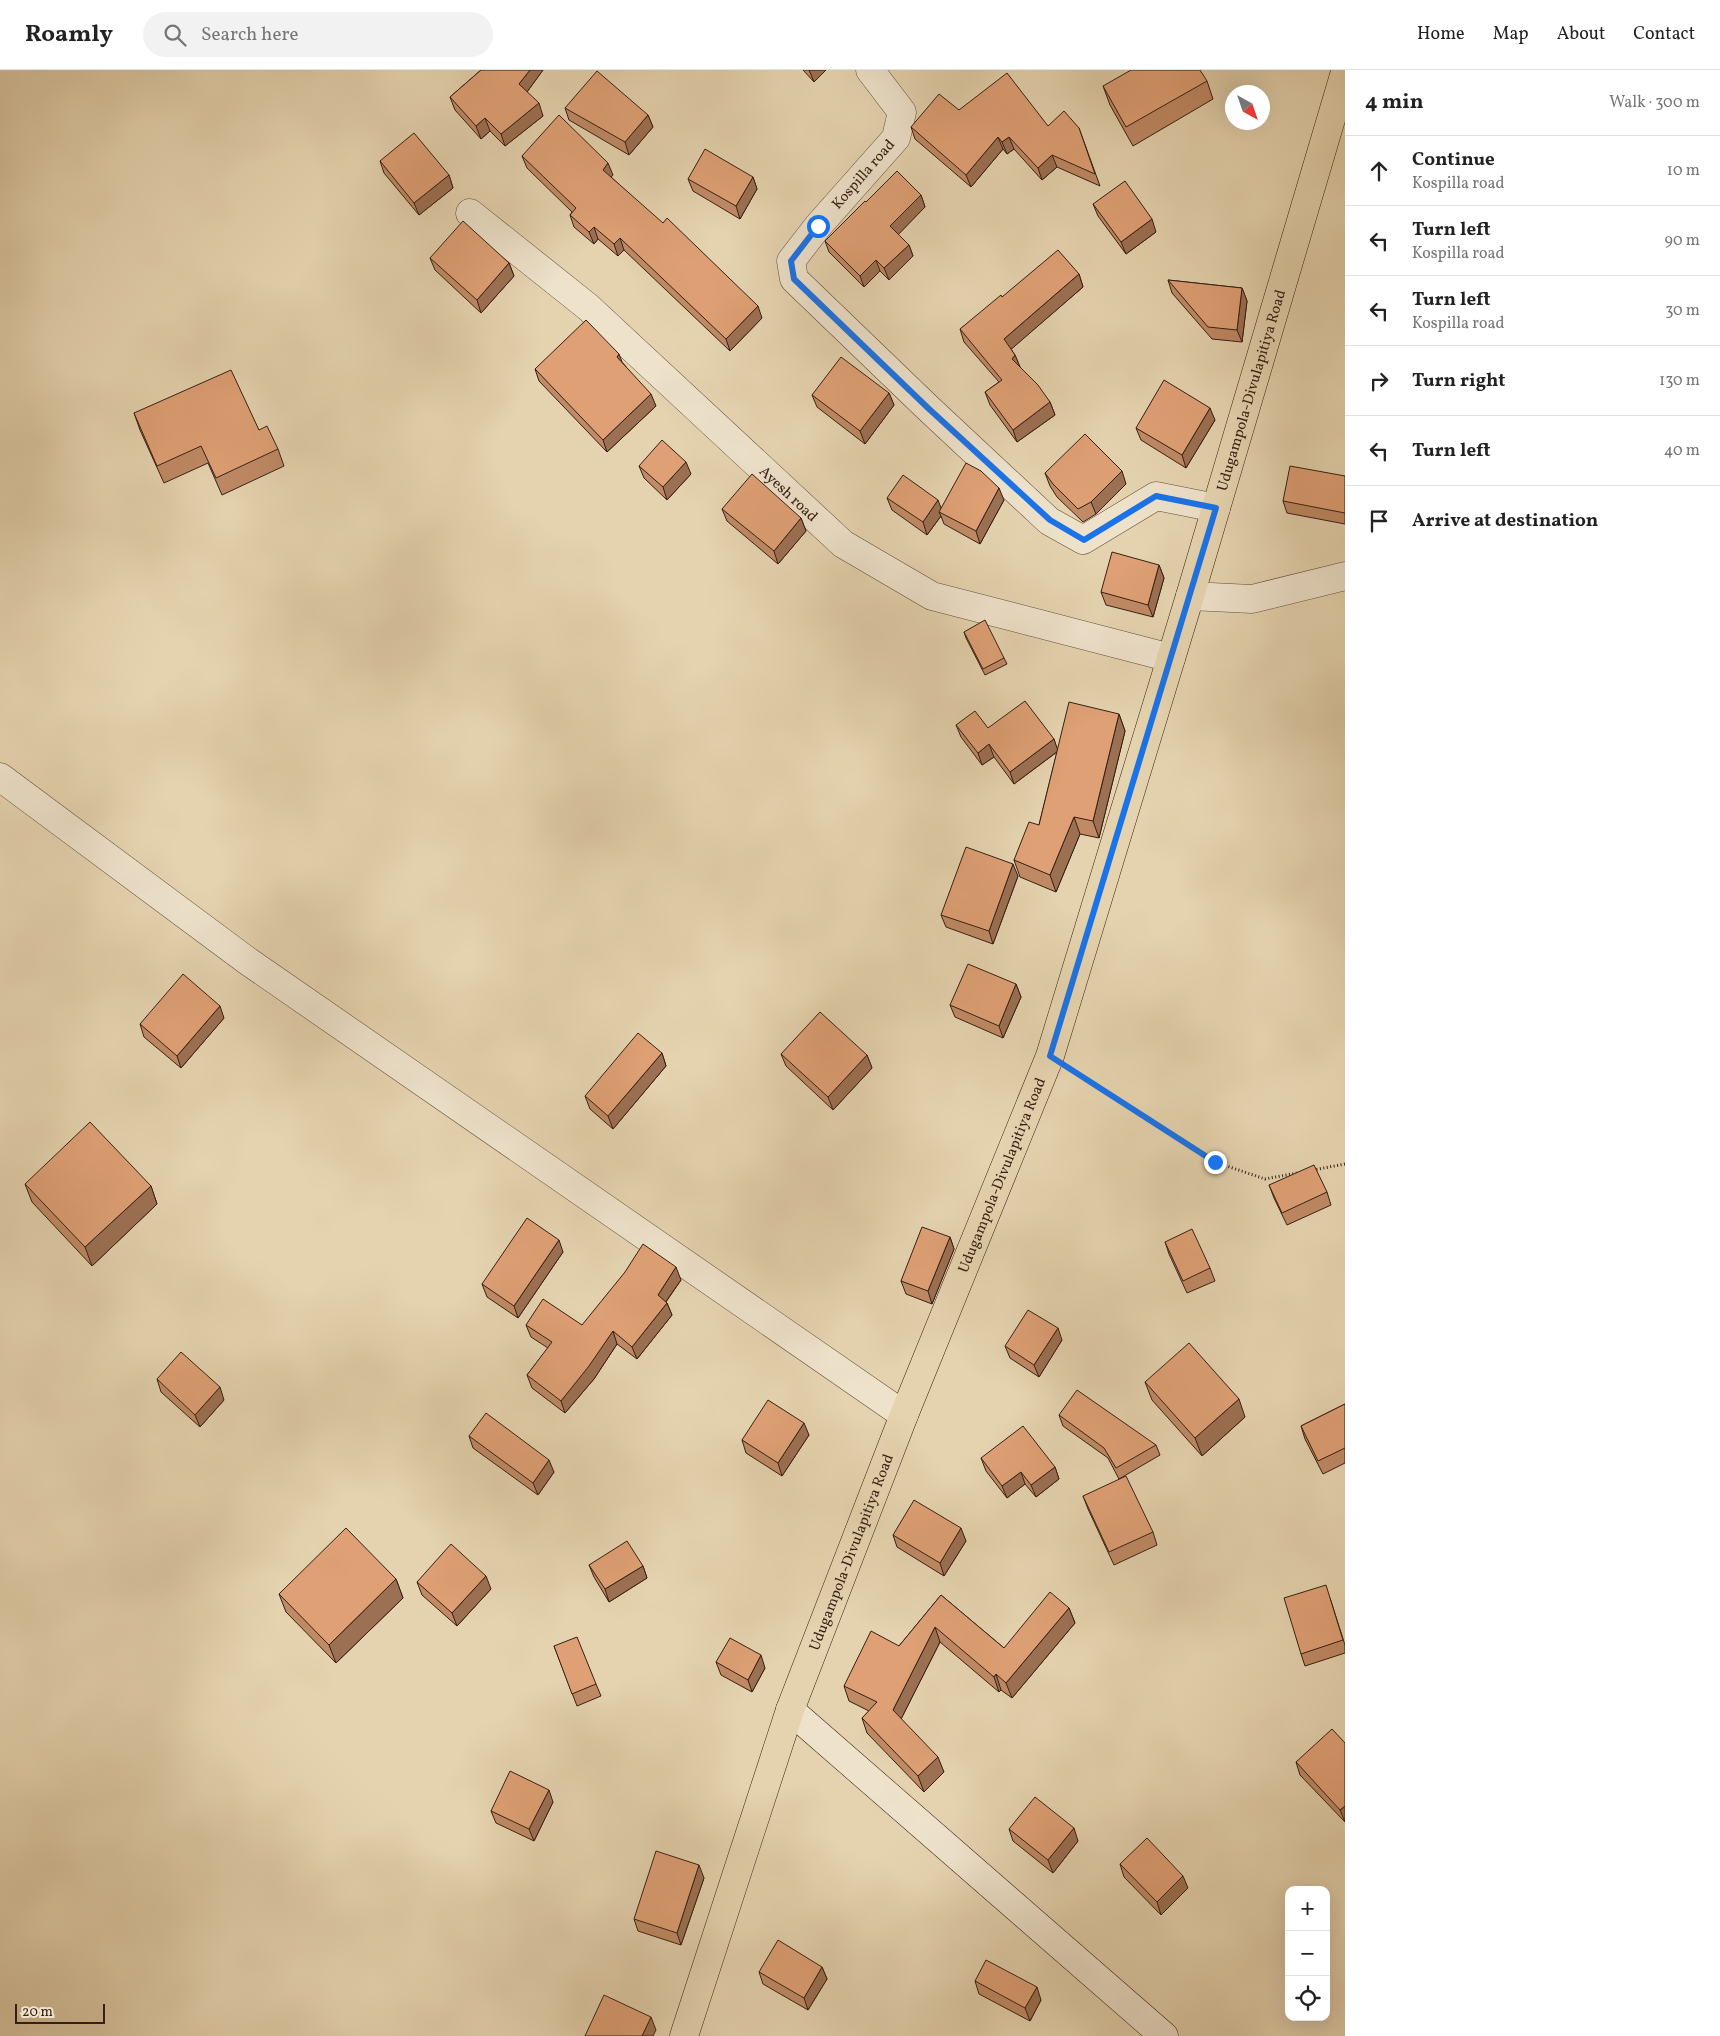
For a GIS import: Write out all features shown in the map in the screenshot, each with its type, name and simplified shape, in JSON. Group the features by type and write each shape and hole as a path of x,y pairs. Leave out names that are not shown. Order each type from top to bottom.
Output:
{"main road":[{"name":"Udugampola-Divulapitiya Road","path":"684,2036 790,1710 904,1415 1050,1056 1216,508 1340,74"}],"street":[{"name":"Kospilla road","path":"870,70 902,112 896,138 818,226 791,261 794,279 928,408 1050,520 1084,540 1156,496 1216,508"},
{"name":"Ayesh road","path":"470,213 588,307 843,544 932,596 1171,658"},
{"path":"1190,596 1252,599 1345,576"},
{"path":"0,777 249,962 904,1415"},
{"path":"790,1710 1164,2036"}],"path":[{"path":"1050,1056 1215,1162 1265,1179 1301,1172"},
{"path":"1310,1170 1345,1164"}],"building":[{"path":"481,70 530,70 519,84 539,103 501,134 485,118 476,126 450,97"},
{"path":"1131,70 1200,70 1207,81 1126,127 1103,86"},
{"path":"597,71 648,115 625,142 565,108"},
{"path":"1007,73 1048,126 1064,111 1079,128 1095,174 1052,155 1038,168 1009,137 1002,142 998,137 966,175 911,127 939,94 959,110"},
{"path":"559,115 608,163 603,170 663,223 667,218 758,306 726,339 620,238 614,244 594,227 589,232 570,215 576,208 522,156"},
{"path":"414,133 449,175 414,203 380,161"},
{"path":"705,149 753,177 736,206 688,179"},
{"path":"897,171 921,195 890,226 909,245 884,268 876,260 860,276 825,241"},
{"path":"1125,181 1152,219 1121,242 1093,204"},
{"path":"463,221 509,263 477,300 430,258"},
{"path":"1058,250 1079,274 1004,339 1015,355 1012,359 1038,385 1050,402 1013,430 985,392 1002,380 960,329"},
{"path":"1168,280 1242,288 1237,330 1208,327"},
{"path":"586,320 619,354 617,357 651,394 603,440 535,369"},
{"path":"841,357 889,393 860,431 812,395"},
{"path":"231,370 259,430 267,426 278,449 216,478 201,446 157,466 134,413"},
{"path":"1164,380 1210,408 1182,455 1136,428"},
{"path":"1085,434 1122,471 1091,502 1078,509 1053,484 1045,473"},
{"path":"662,440 686,462 663,487 639,466"},
{"path":"966,463 981,471 999,488 976,531 939,512"},
{"path":"1290,466 1345,476 1345,513 1283,501"},
{"path":"752,474 801,518 774,551 722,509"},
{"path":"903,475 938,500 923,522 887,498"},
{"path":"1112,552 1159,565 1148,605 1101,592"},
{"path":"985,620 1004,658 983,669 964,632"},
{"path":"1025,701 1054,739 1010,772 989,744 978,753 956,725 975,711 988,728"},
{"path":"1069,702 1119,714 1093,821 1074,817 1050,875 1014,860 1029,822 1039,825"},
{"path":"966,847 1013,864 989,931 941,915"},
{"path":"968,964 1016,984 999,1026 950,1005"},
{"path":"183,974 220,1006 177,1056 140,1024"},
{"path":"820,1012 867,1055 828,1097 781,1054"},
{"path":"638,1033 662,1053 608,1116 585,1096"},
{"path":"90,1122 151,1186 85,1247 25,1184"},
{"path":"1314,1165 1327,1192 1282,1213 1269,1185"},
{"path":"527,1218 559,1240 514,1306 482,1284"},
{"path":"922,1227 950,1237 928,1291 901,1281"},
{"path":"1192,1229 1210,1268 1183,1281 1165,1242"},
{"path":"643,1244 676,1267 658,1295 667,1303 632,1347 613,1331 589,1366 561,1401 527,1375 552,1342 526,1325 543,1299 582,1325 625,1272"},
{"path":"1028,1310 1058,1328 1034,1365 1005,1346"},
{"path":"1189,1343 1239,1399 1195,1438 1145,1382"},
{"path":"181,1352 220,1387 195,1415 157,1379"},
{"path":"1077,1390 1156,1445 1116,1468 1104,1448 1059,1415"},
{"path":"768,1400 804,1423 778,1463 742,1440"},
{"path":"1345,1404 1345,1448 1318,1461 1301,1426"},
{"path":"486,1413 549,1460 533,1483 469,1436"},
{"path":"1023,1426 1055,1467 1031,1485 1021,1472 1002,1486 981,1458"},
{"path":"1126,1476 1153,1532 1109,1552 1083,1496"},
{"path":"914,1500 961,1528 940,1563 893,1535"},
{"path":"346,1528 396,1579 329,1645 279,1594"},
{"path":"627,1541 643,1566 605,1589 589,1565"},
{"path":"451,1544 486,1576 452,1613 417,1582"},
{"path":"1326,1585 1343,1640 1301,1654 1284,1598"},
{"path":"1050,1592 1069,1608 1006,1683 996,1674 994,1677 935,1627 893,1710 938,1757 918,1776 862,1718 877,1702 844,1686 871,1631 899,1646 941,1595 1004,1648"},
{"path":"577,1637 596,1684 572,1694 554,1646"},
{"path":"730,1638 761,1655 748,1680 716,1662"},
{"path":"1332,1729 1345,1743 1345,1806 1340,1810 1296,1762"},
{"path":"510,1771 549,1790 529,1829 491,1811"},
{"path":"1035,1797 1074,1828 1048,1860 1009,1829"},
{"path":"1147,1838 1183,1876 1157,1902 1120,1864"},
{"path":"656,1851 699,1865 677,1933 634,1919"},
{"path":"778,1940 822,1967 804,1998 759,1972"},
{"path":"986,1960 1037,1987 1025,2008 975,1981"},
{"path":"604,1995 651,2017 642,2036 585,2036"}],"route":[{"path":"818,226 791,261 794,279 928,408 1050,520 1084,540 1156,496 1216,508 1050,1056 1215,1162"}]}
